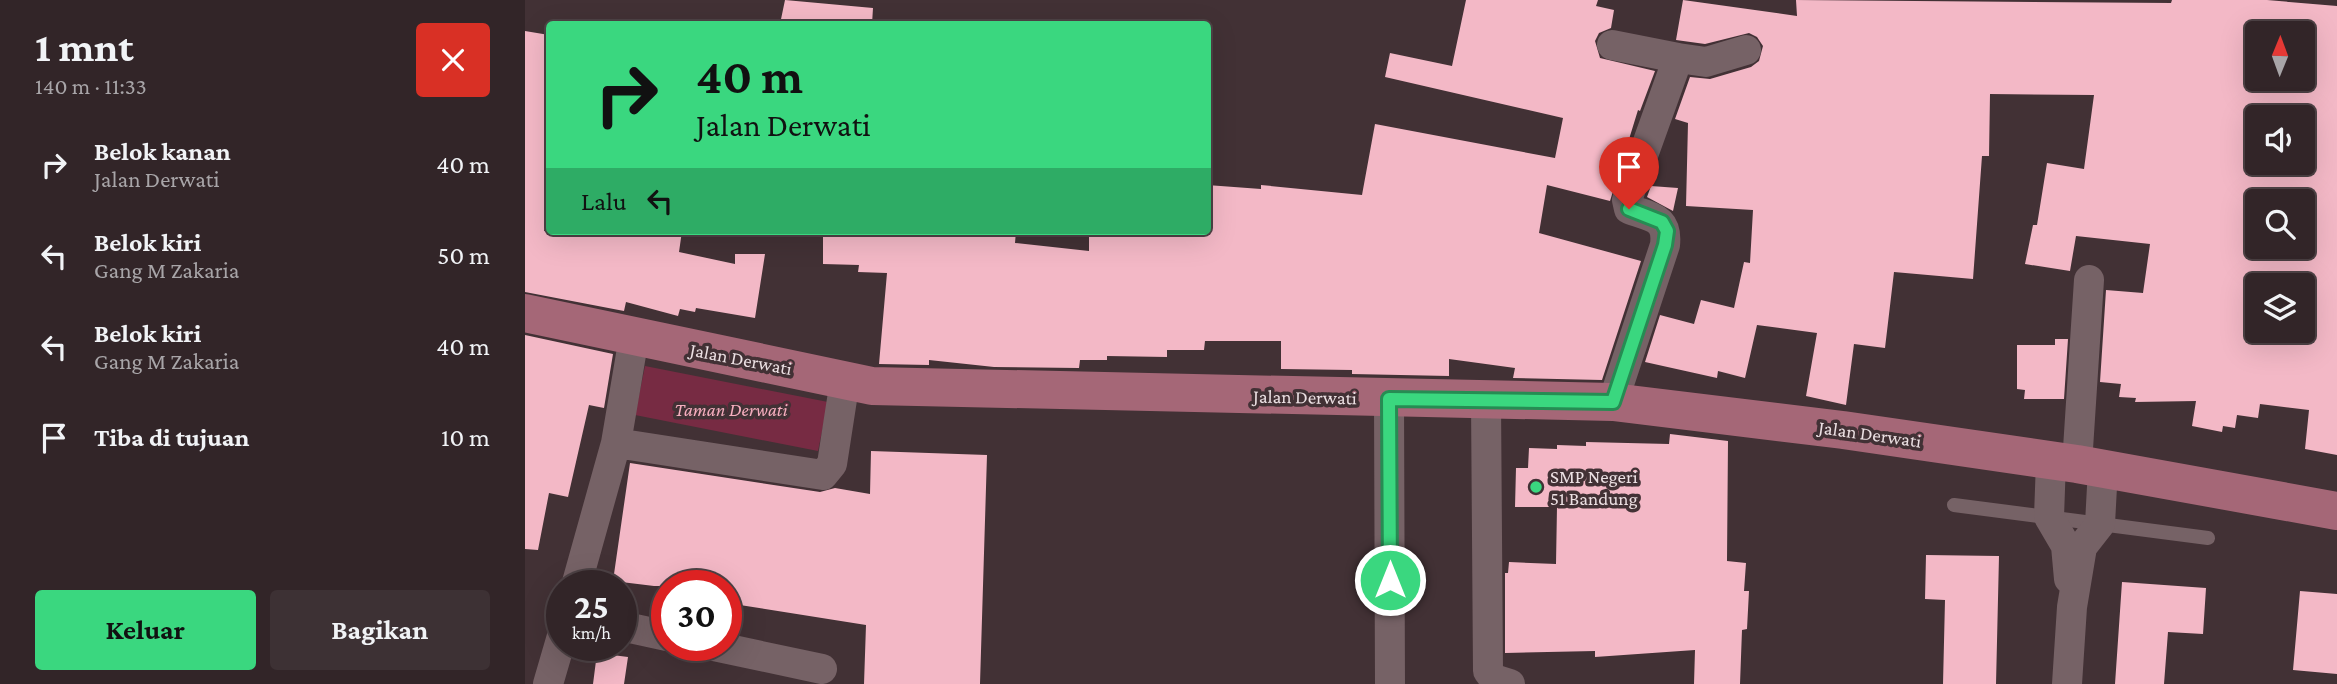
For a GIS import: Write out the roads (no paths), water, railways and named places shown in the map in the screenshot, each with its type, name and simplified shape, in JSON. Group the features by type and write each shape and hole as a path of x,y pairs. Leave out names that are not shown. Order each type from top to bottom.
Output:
{"main road":[{"name":"Jalan Derwati","path":"525,313 872,386 1613,402 1843,430 2077,465 2337,511"}],"street":[{"path":"1612,45 1706,62 1746,50"},
{"path":"1613,402 1665,245 1667,231 1662,222 1629,209 1627,200 1678,58"},
{"path":"2072,607 2066,547 2049,517 2077,465 2089,280"},
{"path":"580,570 616,443 634,337"},
{"path":"616,443 823,475 832,464 845,380"},
{"path":"1389,399 1390,684"},
{"path":"1486,401 1488,671 1494,679 1510,684"},
{"path":"2067,684 2072,607 2082,547 2100,524 2077,465"},
{"path":"742,652 822,669"},
{"path":"548,684 555,661"}],"lane":[{"path":"1954,505 2208,538"}],"place":[{"name":"SMP Negeri 51 Bandung","path":"1536,487"}],"park label":[{"name":"Taman Derwati","path":"731,409"}]}
